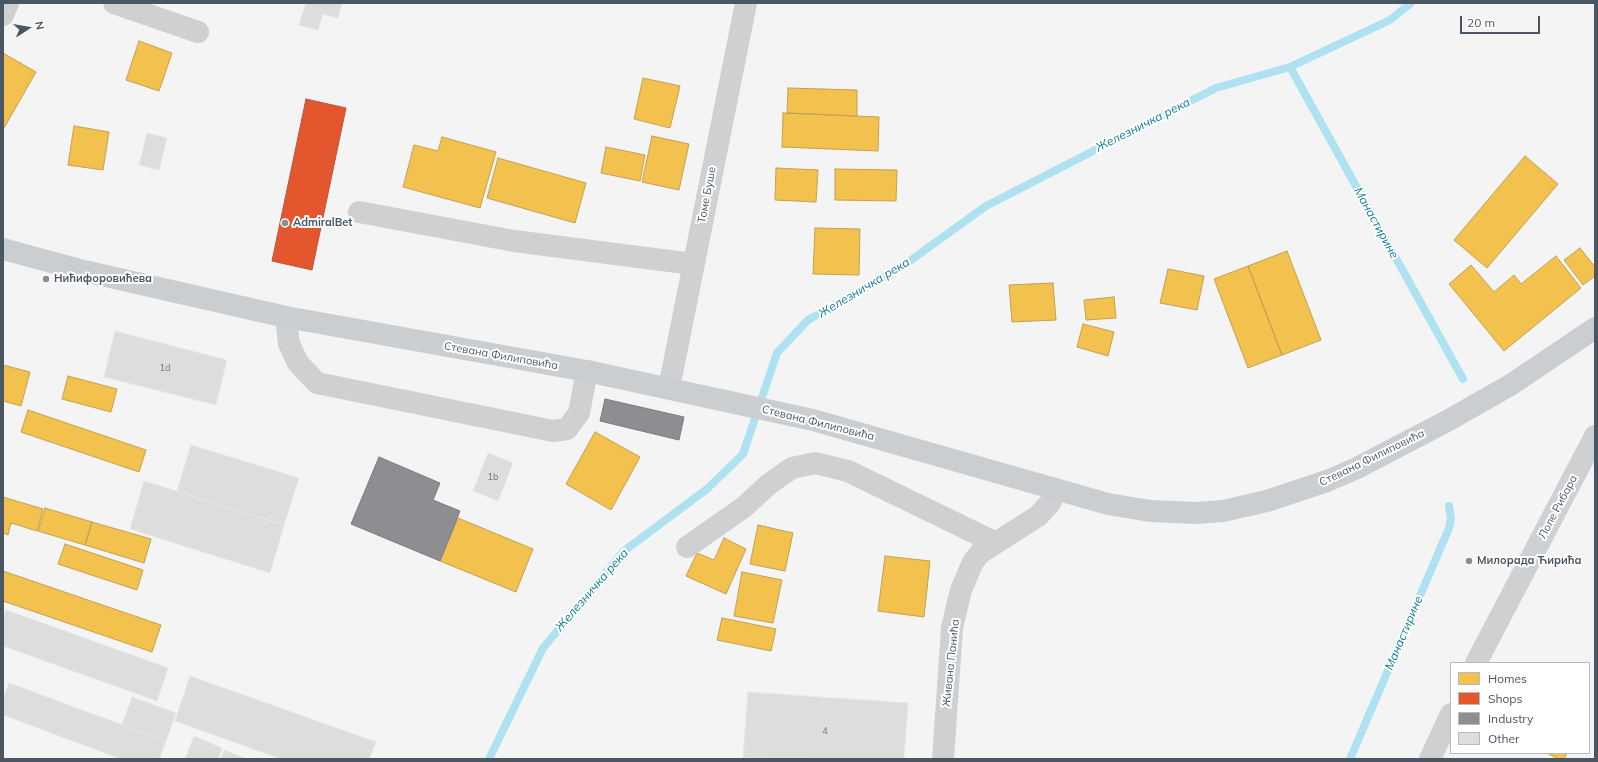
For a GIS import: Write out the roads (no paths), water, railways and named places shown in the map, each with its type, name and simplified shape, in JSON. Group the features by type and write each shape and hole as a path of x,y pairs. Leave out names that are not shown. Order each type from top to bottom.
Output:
{"main road":[{"name":"Стевана Филиповића","path":"3,249 84,271 286,317 587,371 813,420 1108,504 1150,511 1196,513 1223,511 1267,501 1327,481 1357,468 1512,384 1595,328"}],"street":[{"path":"3,15 8,3"},
{"path":"114,3 198,32"},
{"name":"Томе Буше","path":"669,388 746,3"},
{"path":"359,212 514,242 693,264"},
{"path":"286,317 289,344 298,363 317,383 553,431 567,429 579,413 587,371"},
{"name":"Лоле Рибара","path":"1477,662 1595,436"},
{"path":"687,547 744,507 769,484 792,468 815,463 848,470 996,543"},
{"name":"Живана Панића","path":"943,759 952,628 961,590 973,562 980,553 1038,516 1050,503 1056,489"},
{"path":"1430,759 1450,716"}],"waterway":[{"name":"Железничка река","path":"489,759 543,648 624,551 707,489 743,454 777,353 808,320 900,268 986,206 1216,88 1290,67 1390,20 1411,3"},
{"name":"Манастирине","path":"1290,67 1463,379"},
{"name":"Манастирине","path":"1350,759 1449,528 1451,519 1449,506"}],"place":[{"name":"AdmiralBet","path":"285,223"},
{"name":"Нићифоровићева","path":"46,279"},
{"name":"Милорада Ћирића","path":"1469,561"}]}
